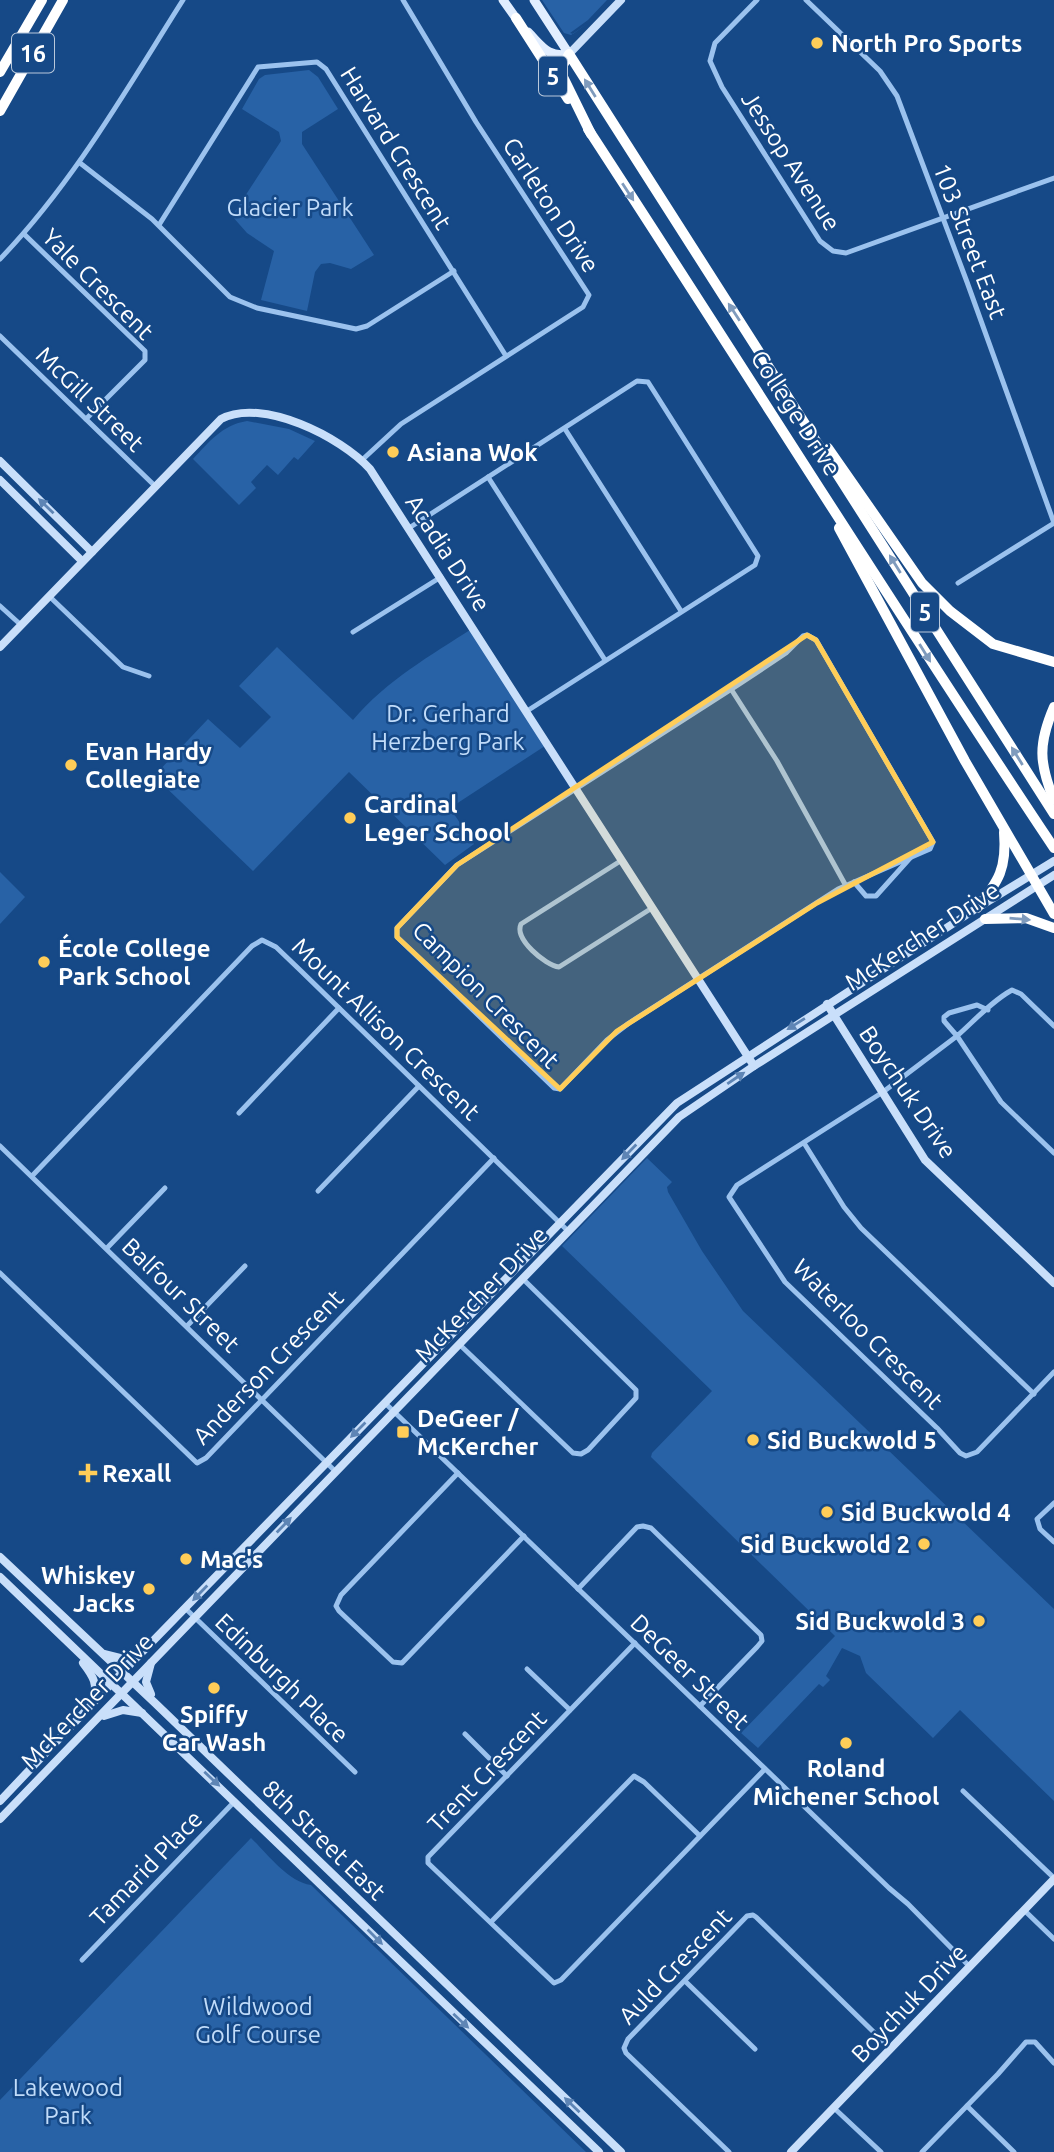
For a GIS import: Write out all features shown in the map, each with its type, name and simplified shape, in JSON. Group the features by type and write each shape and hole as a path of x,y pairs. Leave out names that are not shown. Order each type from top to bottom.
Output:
{"highway":[{"name":"16","path":"0,72 42,0"},
{"name":"16","path":"2,109 63,0"},
{"name":"College Drive","path":"516,18 941,679 1054,848"},
{"path":"569,54 562,67 563,77 591,134"},
{"name":"College Drive","path":"569,54 1054,814"},
{"path":"0,122 4,114 2,109"},
{"path":"797,410 813,425 922,583 950,611 993,643 1054,662"},
{"path":"809,472 965,761 1035,886 1054,914"},
{"path":"1054,708 1041,744 1043,771 1054,800"},
{"path":"977,908 996,885 1004,863 1003,828"},
{"path":"985,919 1026,918 1054,928"}],"main road":[{"name":"College Drive","path":"503,0 516,18"},
{"name":"College Drive","path":"534,0 569,54"},
{"path":"516,18 547,51 557,56 569,54 621,0"},
{"name":"Acadia Drive","path":"0,647 213,425 233,413 250,412 293,421 316,432 362,460 409,528 754,1066"},
{"path":"0,461 92,552"},
{"path":"0,480 82,561"},
{"name":"McKercher Drive","path":"0,1801 122,1672 677,1102 1054,861"},
{"name":"McKercher Drive","path":"0,1819 679,1116 1052,876"},
{"name":"Boychuk Drive","path":"827,1004 925,1160 1054,1283"},
{"name":"8th Street East","path":"0,1557 621,2152"},
{"name":"8th Street East","path":"0,1577 600,2152"},
{"path":"69,1643 94,1678 96,1690 89,1707"},
{"path":"99,1652 124,1659 138,1656"},
{"path":"151,1663 146,1686 155,1703"},
{"path":"93,1724 110,1712 123,1710 145,1714"},
{"name":"Boychuk Drive","path":"791,2152 1054,1879"}],"street":[{"path":"0,259 24,234 80,163 183,0"},
{"name":"Carleton Drive","path":"362,460 401,424 583,307 589,295 478,125 403,0"},
{"name":"Jessop Avenue","path":"757,0 715,43 710,61 722,87 820,241 832,251 846,253 1054,178"},
{"name":"103 Street East","path":"806,0 880,71 897,96 1054,523"},
{"name":"Harvard Crescent","path":"159,225 258,67 317,62 326,69 506,355"},
{"path":"80,163 159,225 230,297 257,308 356,329 367,326 454,271"},
{"name":"Yale Crescent","path":"24,234 145,351 145,360 86,419"},
{"name":"McGill Street","path":"0,336 155,486"},
{"path":"409,528 637,381 648,382 758,556 755,565 527,710"},
{"path":"565,429 681,611"},
{"path":"488,477 605,660"},
{"path":"958,583 1054,523"},
{"path":"353,632 441,577"},
{"path":"49,596 123,667 149,677"},
{"path":"0,606 21,625"},
{"path":"577,789 786,653 803,636 813,637 933,842 930,849 846,886 699,978"},
{"path":"731,690 777,761 846,886"},
{"name":"Campion Crescent","path":"577,789 457,865 397,928 397,937 554,1088 560,1089 617,1031 699,978"},
{"path":"854,882 866,895 876,896 912,857"},
{"path":"622,860 521,924 520,937 551,966 558,967 652,908"},
{"name":"Mount Allison Crescent","path":"32,1176 253,946 262,940 276,947 568,1231"},
{"name":"Waterloo Crescent","path":"1054,1026 1021,994 1012,990 883,1092 737,1185 729,1197 785,1282 960,1453 966,1456 977,1452 1054,1372"},
{"path":"988,1010 977,1005 944,1017 947,1026 957,1036 1001,1102 1054,1153"},
{"path":"239,1113 339,1008"},
{"path":"317,1191 419,1086"},
{"path":"804,1143 844,1207 861,1228 1034,1394"},
{"name":"Balfour Street","path":"0,1146 335,1471"},
{"name":"Anderson Crescent","path":"0,1273 197,1463 206,1458 494,1158"},
{"path":"107,1248 166,1188"},
{"path":"187,1326 245,1266"},
{"path":"459,1344 573,1453 581,1454 587,1450 636,1398 636,1390 522,1278"},
{"name":"DeGeer Street","path":"385,1403 908,1904 970,1967"},
{"path":"458,1473 341,1595 336,1606 339,1611 393,1662 402,1663 524,1536"},
{"path":"1054,1503 1037,1519 1040,1529 1054,1542"},
{"path":"578,1589 637,1527 643,1525 651,1528 761,1635 762,1641 757,1647 700,1706"},
{"name":"Edinburgh Place","path":"185,1608 355,1772"},
{"name":"Trent Crescent","path":"635,1643 428,1857 428,1863 554,1983 561,1980 765,1769"},
{"path":"527,1669 570,1710"},
{"path":"464,1734 506,1776"},
{"path":"491,1922 634,1776 644,1782 700,1836"},
{"path":"963,1791 1054,1879"},
{"name":"Tamarid Place","path":"82,1960 235,1801"},
{"path":"1024,1910 1054,1939"},
{"name":"Auld Crescent","path":"729,2152 626,2053 624,2048 628,2039 747,1916 753,1915 891,2049"},
{"path":"686,1982 755,2049"},
{"path":"922,2152 1026,2042 1035,2042 1054,2063"},
{"path":"967,2106 1014,2152"},
{"path":"834,2108 881,2152"}],"highlighted area":[{"path":"807,635 816,640 933,842 817,903 617,1031 560,1089 397,937 397,928 457,865"}],"green space":[{"path":"542,0 607,0 588,20 570,33 573,34 571,35 564,33"},
{"name":"Glacier Park","path":"309,70 318,77 338,109 302,132 302,144 374,255 351,269 330,263 321,264 315,272 307,311 261,300 274,251 247,233 232,216 281,141 279,132 242,109 259,79 265,75"},
{"path":"247,421 289,429 315,441 298,460 294,457 278,475 267,465 251,482 256,488 239,505 193,459 223,430"},
{"name":"Dr. Gerhard Herzberg Park","path":"473,628 548,744 450,808 474,844 445,865 349,772 253,871 154,776 208,719 240,748 271,717 239,686 277,647 353,720 395,681"},
{"path":"0,872 25,897 0,924"},
{"path":"647,1158 672,1182 667,1187 668,1192 702,1251 743,1311 1054,1609 1054,1801 960,1710 933,1738 866,1673 860,1656 842,1648 826,1676 830,1680 823,1687 819,1684 758,1748 741,1733 835,1636 651,1457 712,1391 562,1246"},
{"name":"Wildwood Golf Course","path":"251,1838 286,1873 311,1885 586,2152 0,2152 0,2100"}],"place":[{"name":"North Pro Sports","path":"817,43"},
{"name":"Asiana Wok","path":"393,452"},
{"name":"Evan Hardy Collegiate","path":"71,765"},
{"name":"Cardinal Leger School","path":"350,818"},
{"name":"École College Park School","path":"44,962"},
{"name":"DeGeer / McKercher","path":"403,1432"},
{"name":"Sid Buckwold 5","path":"753,1440"},
{"name":"Rexall","path":"88,1473"},
{"name":"Sid Buckwold 4","path":"827,1512"},
{"name":"Sid Buckwold 2","path":"924,1544"},
{"name":"Mac's","path":"186,1559"},
{"name":"Whiskey Jacks","path":"149,1589"},
{"name":"Sid Buckwold 3","path":"979,1621"},
{"name":"Spiffy Car Wash","path":"214,1688"},
{"name":"Roland Michener School","path":"846,1743"}],"park label":[{"name":"Lakewood Park","path":"68,2101"}]}
